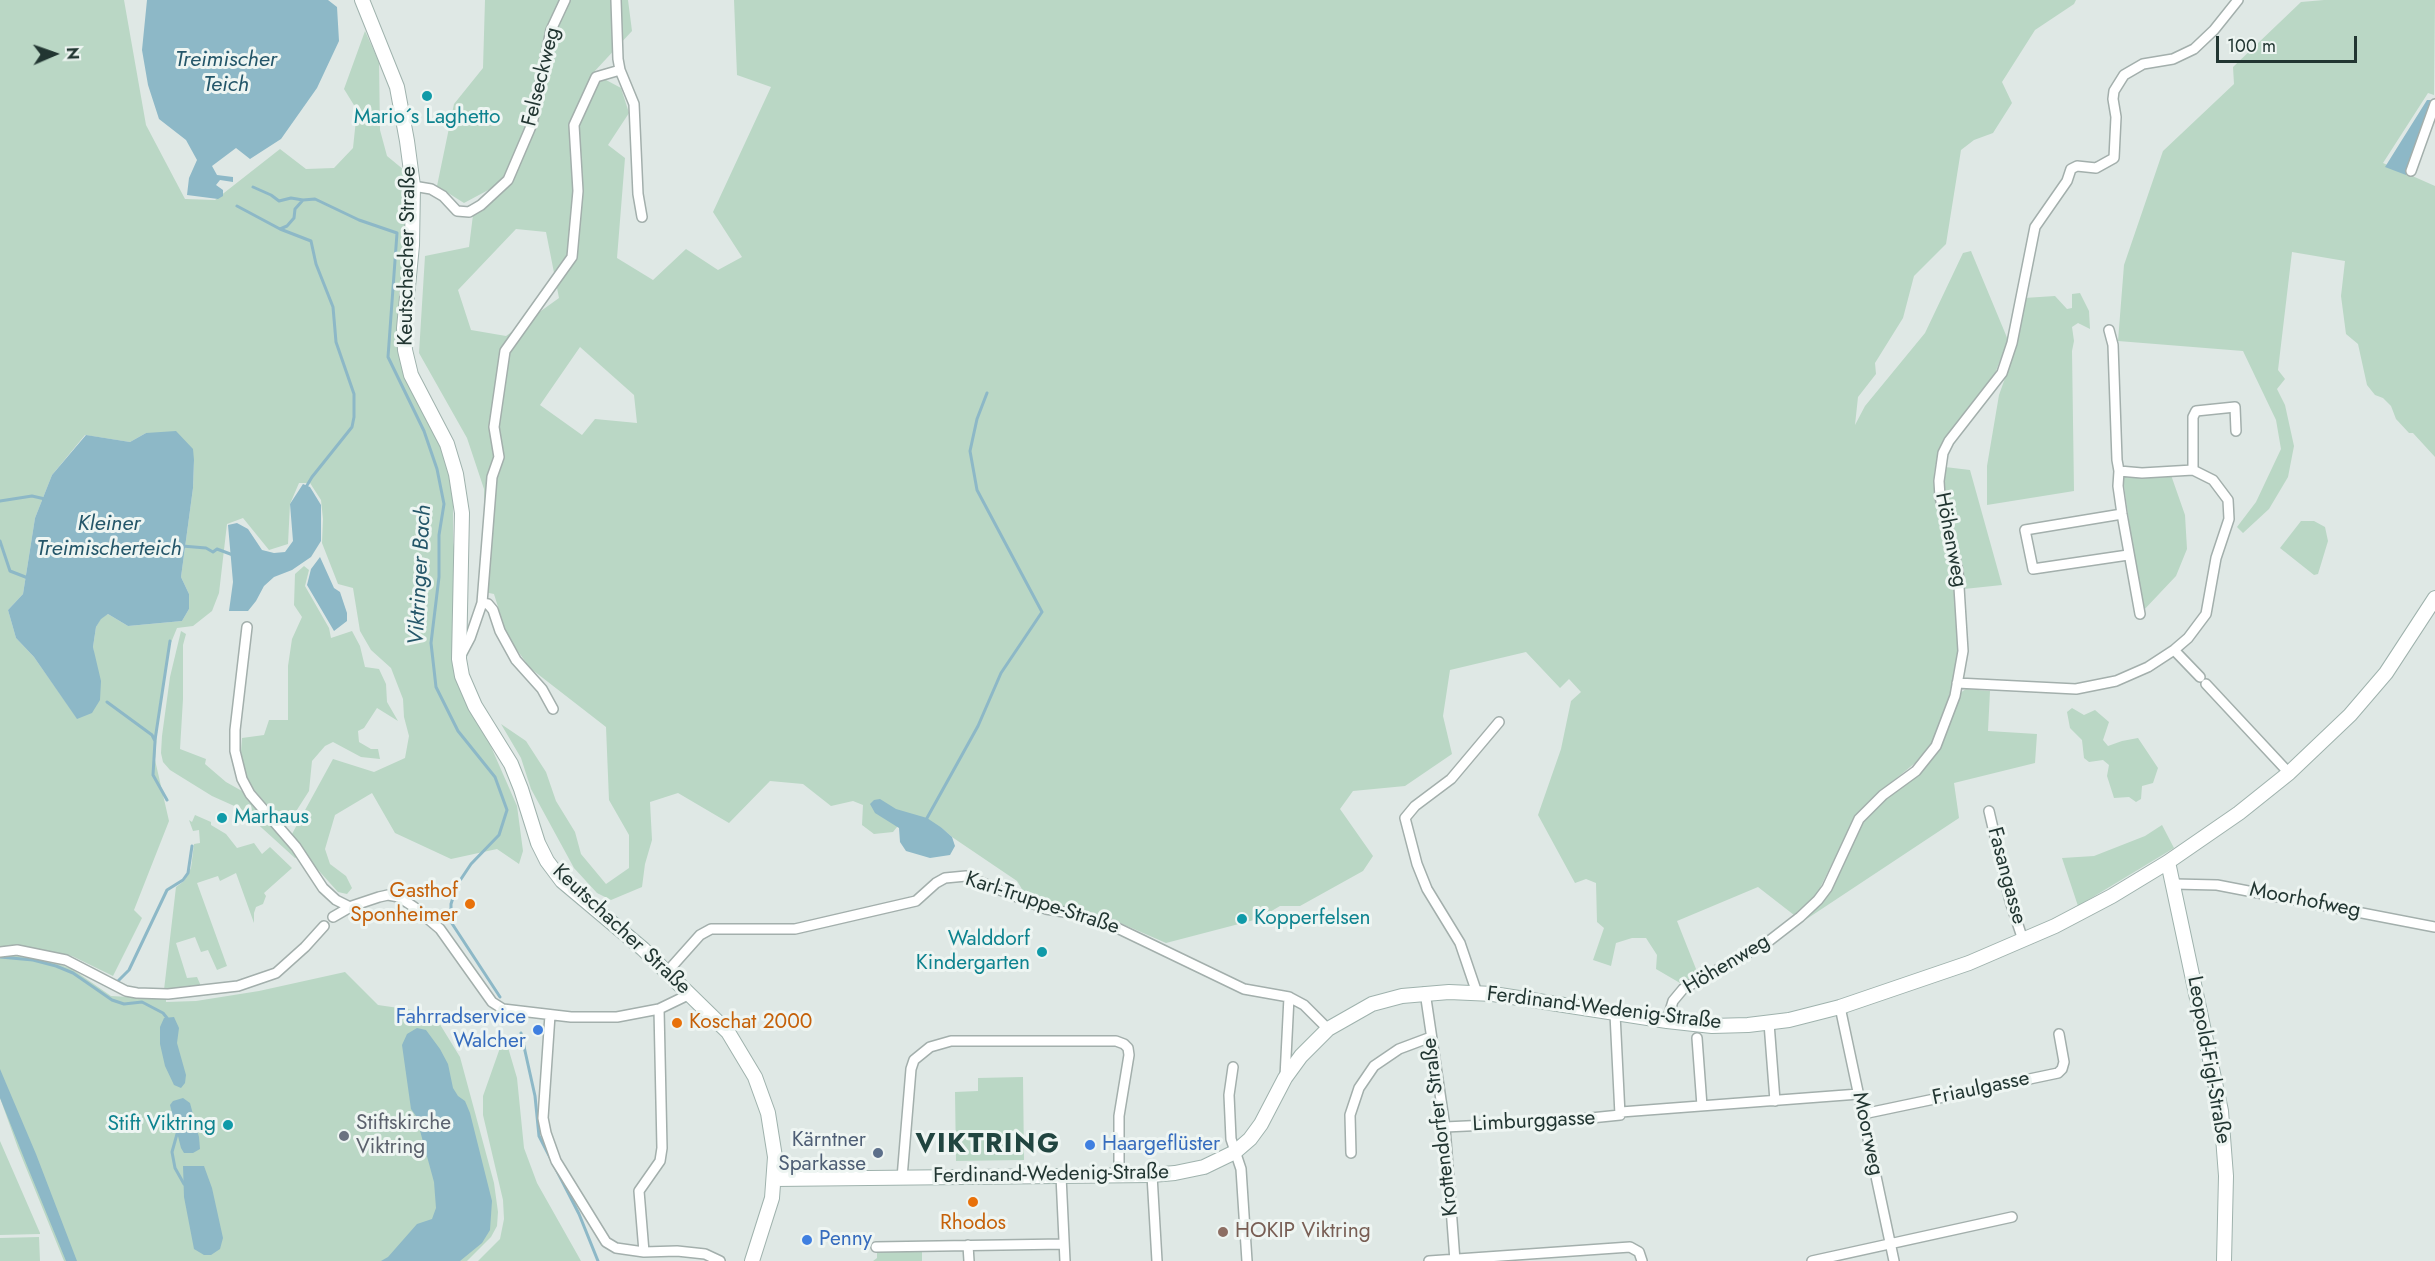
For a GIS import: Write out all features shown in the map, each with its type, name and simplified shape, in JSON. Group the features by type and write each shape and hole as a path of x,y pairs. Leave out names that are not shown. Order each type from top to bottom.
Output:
{"street":[{"name":"Keutschacher Straße","path":"362,0 397,87 407,141 413,186 412,245 404,328 405,350 411,375 447,444 456,474 462,513 459,659 462,676 475,706 510,764 521,789 534,832 547,861 562,881 628,936 728,1032 755,1077 764,1100 773,1136 775,1179 765,1225 752,1261"},
{"name":"Felseckweg","path":"413,186 431,189 443,196 457,211 469,212 481,205 508,180 532,124 551,30 566,0"},
{"path":"616,0 620,70 634,104 638,194 642,217"},
{"name":"Höhenweg","path":"1667,1022 1673,1001 1683,989 1768,942 1818,900 1827,888 1859,819 1882,795 1916,771 1936,746 1957,683 1963,651 1958,572 1940,497 1941,462 1949,441 2002,373 2012,343 2035,227 2067,181 2071,169 2077,166 2096,168 2114,158 2116,117 2113,99 2114,91 2124,75 2143,64 2173,59 2194,49 2214,30 2238,0"},
{"path":"459,659 470,638 482,603 492,477 500,457 494,427 505,351 572,256 578,191 574,125 596,77 620,70"},
{"path":"2411,171 2435,104"},
{"path":"2109,330 2113,345 2118,486 2128,555 2132,561 2140,614"},
{"path":"2193,470 2193,417 2196,411 2235,407 2236,431"},
{"path":"1957,683 2076,689 2094,686 2134,674 2174,650 2188,638 2206,614 2216,558 2229,519 2228,500 2213,480 2193,470 2142,473 2119,471"},
{"path":"2122,514 2025,530 2033,569 2128,555"},
{"name":"Ferdinand-Wedenig-Straße","path":"775,1179 1119,1175 1175,1173 1204,1167 1235,1152 1250,1139 1261,1124 1285,1078 1301,1056 1328,1029 1372,1004 1402,996 1425,992 1477,993 1541,1000 1667,1022 1712,1026 1769,1023 1840,1007 1969,963 2077,915 2168,862 2239,813 2289,773 2350,715 2405,646 2435,598"},
{"path":"482,603 488,604 493,610 507,646 516,660 542,689 553,709"},
{"path":"247,627 235,730 238,768 250,794 286,836 323,888 348,908"},
{"path":"2174,650 2289,773"},
{"path":"1477,993 1460,943 1427,889 1417,864 1405,818 1415,806 1451,779 1499,722"},
{"name":"Fasangasse","path":"1989,811 2010,901 2023,940"},
{"name":"Leopold-Figl-Straße","path":"2168,862 2224,1133 2226,1176 2224,1261"},
{"name":"Karl-Truppe-Straße","path":"667,972 700,935 711,929 795,929 916,901 945,878 966,876 1046,909 1076,914 1112,925 1244,989 1289,997 1304,1005 1328,1029"},
{"name":"Moorhofweg","path":"2174,884 2217,885 2435,927"},
{"path":"333,917 348,908 388,895 399,897 440,929 492,1002 508,1010 550,1015 617,1017 659,1009 690,994"},
{"path":"0,952 18,950 66,960 126,991 168,994 220,989 267,977 284,968 324,926"},
{"name":"Krottendorfer Straße","path":"1425,992 1445,1126 1455,1260"},
{"path":"1285,1078 1289,997"},
{"name":"Moorweg","path":"1840,1007 1894,1261"},
{"path":"645,1252 639,1191 660,1161 662,1148 659,1009"},
{"name":"Limburggasse","path":"1615,1014 1621,1112"},
{"path":"550,1015 543,1118 546,1133 556,1161 606,1242 616,1248 645,1252 677,1251 705,1254 720,1261"},
{"path":"1769,1023 1775,1101"},
{"name":"Friaulgasse","path":"1863,1114 2058,1073 2064,1062 2059,1034"},
{"path":"1351,1153 1350,1115 1359,1088 1374,1066 1399,1049 1431,1037"},
{"path":"1697,1038 1702,1106"},
{"path":"902,1178 911,1069 914,1060 930,1047 951,1041 1116,1041 1124,1044 1128,1048 1129,1055 1119,1116 1119,1175"},
{"path":"1233,1067 1229,1095 1231,1138 1241,1169 1247,1261"},
{"name":"Limburggasse","path":"1445,1126 1552,1122 1617,1116 1621,1112 1859,1094"},
{"path":"1152,1174 1157,1261"},
{"path":"1061,1176 1065,1261"},
{"path":"1812,1261 2012,1217"},
{"path":"876,1247 1064,1244"},
{"path":"968,1245 969,1261"},
{"path":"1429,1261 1630,1247 1640,1252 1641,1259"}],"green space":[{"path":"0,0 124,0 146,125 185,199 215,200 280,149 306,169 334,168 353,148 357,110 344,89 365,31 379,62 380,130 387,156 404,170 405,244 400,347 443,449 453,493 453,542 457,568 453,660 517,806 523,851 519,864 497,849 451,859 395,833 372,793 335,815 325,849 330,864 346,876 352,888 347,894 338,892 311,862 292,834 333,759 374,772 405,758 409,736 404,717 403,699 391,668 371,650 360,631 353,588 338,584 322,543 321,500 310,483 299,483 290,504 288,544 269,550 243,518 227,524 219,593 212,611 193,626 177,628 168,650 159,708 155,760 169,821 134,910 142,918 113,976 72,956 19,946 0,947","holes":["146,433 194,460 193,488 181,577 189,594 189,609 182,621 128,626 108,614 101,618 96,627 93,647 95,661 77,718 34,657 16,638 8,610 23,594 35,518 52,475 85,435 130,442"]},
{"path":"485,0 628,0 632,31 593,73 621,88 629,113 608,145 625,158 617,258 653,280 686,249 718,270 742,257 713,212 771,87 737,75 734,0 2076,0 2074,4 2035,30 2002,82 2012,103 1993,133 1974,140 1961,150 1946,244 1914,276 1903,318 1875,363 1876,374 1858,397 1855,425 1865,406 1925,333 1963,253 1971,251 2008,340 1992,381 1938,452 1934,475 1936,500 1954,575 1959,647 1953,685 1931,745 1915,763 1871,799 1855,817 1817,894 1794,915 1758,887 1677,921 1698,974 1680,983 1656,969 1657,955 1646,938 1632,938 1616,943 1611,966 1593,960 1604,928 1597,922 1596,883 1586,879 1575,883 1538,815 1561,749 1571,701 1581,692 1569,679 1560,688 1526,652 1450,670 1443,716 1452,754 1405,786 1353,791 1340,809 1373,856 1363,871 1300,906 1280,906 1258,919 1166,943 1118,922 1028,899 1017,881 942,828 905,817 893,832 874,834 862,825 863,805 853,801 831,806 803,784 770,781 729,823 678,793 650,802 652,840 645,864 642,887 611,900 597,893 574,868 531,789 521,758 501,724 526,741 546,772 556,801 575,832 581,854 606,884 629,868 629,835 609,800 606,727 530,668 507,636 494,594 484,592 486,576 484,489 467,438 419,353 425,256 469,247 473,215 501,190 507,180 464,203 437,186 454,104 483,68","holes":["516,229 546,232 559,298 506,336 471,330 458,290","580,347 634,395 637,423 595,419 582,435 540,405"]},
{"path":"2435,0 2434,95 2428,93 2383,163 2435,186 2435,457 2413,433 2409,433 2396,419 2391,406 2383,398 2375,395 2367,385 2358,344 2346,334 2341,296 2345,261 2292,252 2278,370 2285,379 2277,389 2285,405 2294,446 2288,477 2269,509 2243,533 2237,527 2256,502 2281,449 2276,420 2243,351 2118,341 2124,265 2163,151 2234,84 2233,67 2301,2"},
{"path":"2080,293 2089,311 2090,329 2078,323 2072,327 2074,341 2072,351 2074,491 1987,505 1987,466 1999,395 2013,356 2024,298 2055,296 2067,309 2072,308 2072,294"},
{"path":"1945,467 1970,470 2002,585 1964,589 1960,558 1943,489"},
{"path":"2171,475 2185,515 2187,549 2176,576 2142,612 2123,479 2126,476"},
{"path":"2301,521 2314,521 2325,527 2328,541 2318,574 2314,575 2280,548"},
{"path":"304,566 309,570 305,586 329,628 331,638 352,631 360,646 365,667 379,669 386,684 387,702 398,721 377,708 364,728 358,731 359,742 371,749 378,749 380,759 361,757 333,742 325,746 312,761 309,791 286,827 246,777 241,751 242,738 264,735 269,720 288,720 288,666 292,639 302,617 294,605 295,574"},
{"path":"181,631 186,634 183,645 180,749 206,759 205,764 226,782 242,791 297,857 295,858 241,809 212,796 170,770 163,762 162,736 170,677"},
{"path":"1966,689 1990,691 1988,731 2037,734 2035,763 1954,783 1959,818 1796,926 1824,898 1868,814 1938,751 1960,693"},
{"path":"2072,708 2084,715 2095,710 2109,722 2103,740 2108,746 2138,738 2158,768 2153,783 2142,786 2141,799 2136,802 2129,797 2114,798 2107,776 2109,765 2103,760 2089,762 2084,758 2082,740 2070,728 2067,712"},
{"path":"195,815 211,822 211,825 226,834 237,848 254,843 262,854 270,847 292,868 264,893 266,896 263,904 256,907 254,913 254,923 236,873 220,881 218,876 197,883 227,966 217,970 208,950 201,952 195,937 176,943 187,978 197,977 201,986 164,990 176,887 184,881 191,868 194,844 200,843 199,830 193,831 189,820 192,822"},
{"path":"2162,825 2174,848 2078,906 2062,858 2094,856 2145,836"},
{"path":"10,955 41,958 72,969 111,996 166,999 166,1002 196,1001 259,991 345,972 378,1005 433,1013 460,1057 494,1183 498,1212 497,1226 491,1237 467,1261 64,1261 0,1098 0,957"},
{"path":"507,1044 517,1078 524,1148 537,1183 581,1261 478,1261 500,1239 504,1219 503,1200 483,1115 483,1096 501,1045"},
{"path":"1023,1077 1024,1160 956,1161 955,1092 978,1091 978,1078"},
{"path":"0,1141 40,1233 40,1234 0,1235"},
{"path":"39,1237 40,1261 0,1261 0,1238"},
{"path":"877,1249 922,1251 922,1261 873,1261 877,1258"}],"water":[{"name":"Treimischer Teich","path":"147,0 328,0 337,7 339,41 317,88 281,139 250,159 236,148 212,166 217,175 233,177 233,182 220,180 216,185 223,190 223,196 218,199 187,195 189,178 197,160 186,140 159,119 148,85 142,50"},
{"path":"2427,100 2431,100 2406,175 2385,167"},
{"name":"Kleiner Treimischerteich","path":"176,431 193,449 194,460 193,488 181,577 189,594 189,609 182,621 128,626 108,614 101,619 96,627 93,647 101,681 100,700 92,713 77,719 34,657 16,638 8,610 23,594 35,518 52,475 86,435 130,442 146,433"},
{"path":"303,484 310,487 321,505 321,541 311,557 292,570 274,577 264,586 248,611 229,611 233,582 228,525 237,523 248,529 262,550 274,553 285,552 293,541 290,504"},
{"path":"320,557 334,588 340,592 347,613 347,621 334,631 307,585 311,569"},
{"path":"880,799 896,809 927,818 942,828 952,837 955,846 950,855 930,858 906,851 900,842 899,828 875,813 870,804"},
{"path":"174,1017 179,1028 177,1043 186,1075 185,1083 181,1088 174,1085 165,1066 160,1044 160,1027 164,1018"},
{"path":"417,1028 426,1030 440,1049 448,1064 453,1088 465,1101 492,1201 490,1230 482,1243 460,1261 381,1261 388,1257 417,1224 432,1219 436,1208 434,1182 416,1116 411,1109 402,1045 407,1034"},
{"path":"0,1069 77,1261 66,1261 28,1168 0,1098"},
{"path":"183,1098 190,1103 199,1137 200,1149 193,1153 184,1153 181,1148 170,1105 173,1101"},
{"path":"183,1166 204,1166 212,1188 223,1238 220,1249 211,1255 204,1255 194,1249 184,1197"}],"waterway":[{"name":"Viktringer Bach","path":"253,187 279,201 291,198 315,199 359,220 397,233 388,357 424,431 437,469 444,504 439,535 439,577 431,643 436,687 458,731 495,777 507,810 499,835 471,864 457,885 451,904 451,922 500,997"},
{"path":"280,229 287,226 294,218 295,209 303,200"},
{"path":"237,206 280,229 311,241 316,264 333,307 336,342 354,394 354,417 352,427 306,487"},
{"path":"927,818 978,726 1001,673 1042,612 977,490 970,451 977,419 987,393"},
{"path":"0,501 32,496 45,499"},
{"path":"0,541 10,571 28,578"},
{"path":"182,546 206,548 213,552 217,549 233,555"},
{"path":"155,740 170,641"},
{"path":"107,702 152,735 155,741 153,775 167,800"},
{"path":"117,982 129,970 167,890 183,880 188,873 192,846"},
{"path":"0,957 33,960 56,966 73,973 112,1000 124,1004 142,1002 163,1013 167,1018"},
{"name":"Viktringer Bach","path":"521,1033 535,1096 539,1136 579,1214 598,1261"},
{"path":"177,1134 172,1152 175,1168 184,1184"}],"place":[{"name":"Mario´s Laghetto","path":"427,96"},
{"name":"Marhaus","path":"222,818"},
{"name":"Gasthof Sponheimer","path":"470,904"},
{"name":"Kopperfelsen","path":"1242,919"},
{"name":"Walddorf Kindergarten","path":"1042,952"},
{"name":"Koschat 2000","path":"677,1023"},
{"name":"Fahrradservice Walcher","path":"538,1030"},
{"name":"Stift Viktring","path":"228,1125"},
{"name":"Stiftskirche Viktring","path":"344,1136"},
{"name":"Haargeflüster","path":"1090,1145"},
{"name":"Kärntner Sparkasse","path":"878,1153"},
{"name":"Rhodos","path":"973,1202"},
{"name":"HOKIP Viktring","path":"1223,1232"},
{"name":"Penny","path":"807,1240"}],"district":[{"name":"VIKTRING","path":"988,1145"}]}
